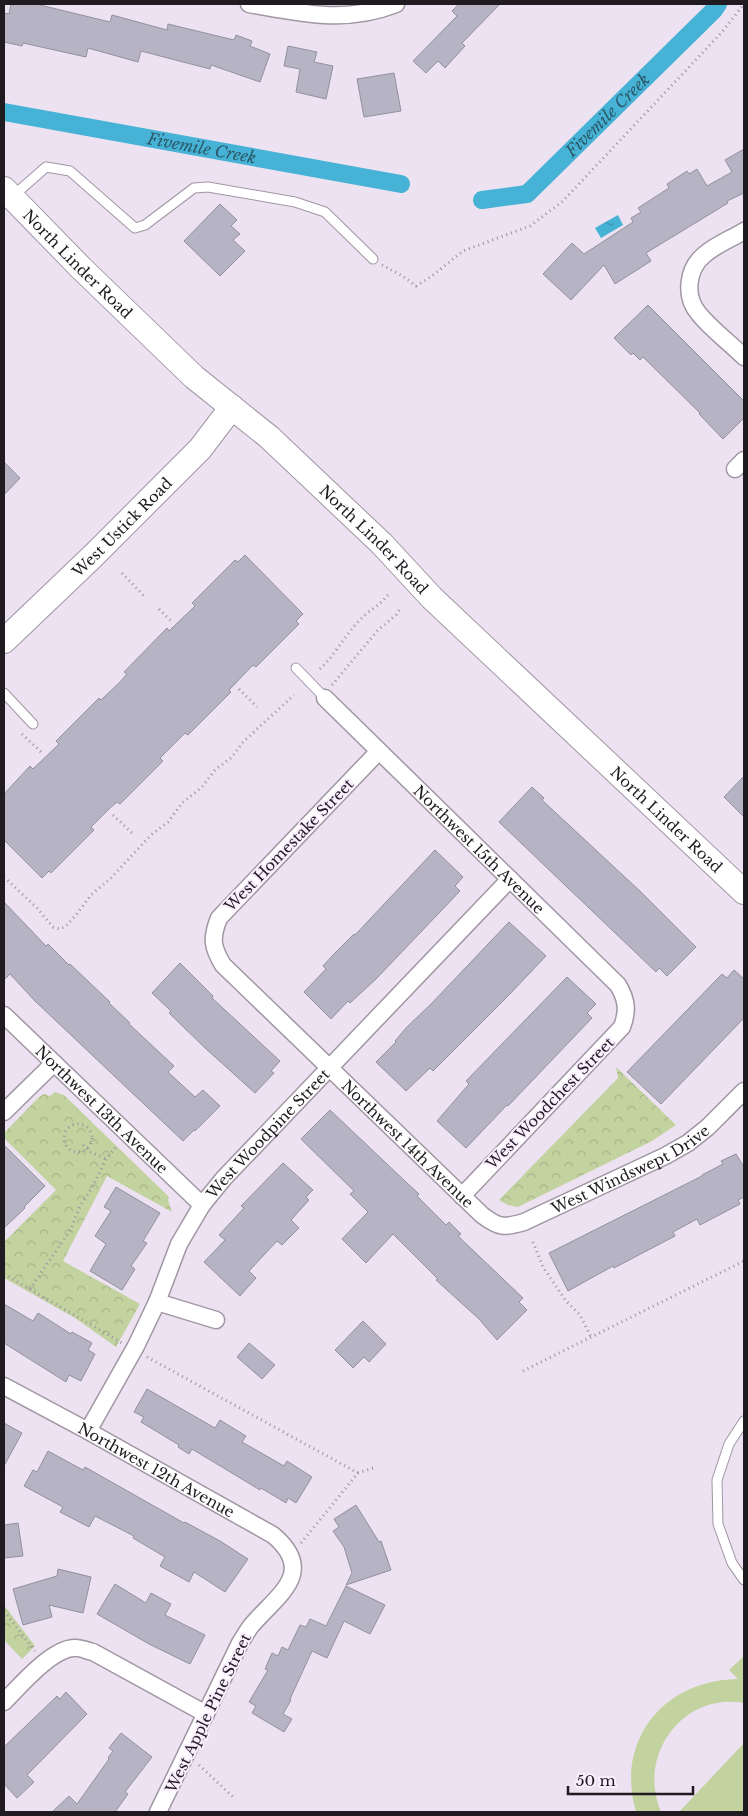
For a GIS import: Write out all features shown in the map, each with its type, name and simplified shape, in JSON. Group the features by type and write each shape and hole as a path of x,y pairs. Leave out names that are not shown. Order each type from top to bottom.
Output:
{"main road":[{"name":"North Linder Road","path":"6,197 194,377 269,437 382,544 432,598 744,892"},
{"name":"West Ustick Road","path":"4,641 94,556 200,449 232,407"}],"street":[{"path":"249,4 308,14 342,16 376,11 396,4"},
{"path":"744,231 704,255 694,266 689,282 692,302 698,314 744,357"},
{"name":"Northwest 15th Avenue","path":"328,691 379,751 618,985 624,994 627,1006"},
{"name":"West Homestake Street","path":"213,946 213,931 219,918 379,751"},
{"name":"West Woodpine Street","path":"88,1432 134,1350 157,1302 179,1244 202,1205 224,1178 510,879"},
{"name":"Northwest 14th Avenue","path":"213,946 223,965 482,1215 492,1223 502,1227"},
{"name":"West Woodchest Street","path":"462,1196 622,1028 627,1006"},
{"name":"Northwest 13th Avenue","path":"4,1015 202,1205"},
{"path":"4,1112 54,1062"},
{"name":"West Windswept Drive","path":"502,1227 524,1222 665,1156 688,1143 708,1127 744,1091"},
{"path":"157,1302 216,1320"},
{"name":"Northwest 12th Avenue","path":"4,1386 273,1535 282,1542 292,1561"},
{"name":"West Apple Pine Street","path":"158,1812 240,1643 251,1627 283,1593 291,1580 292,1561"},
{"path":"4,1702 44,1663 64,1650 75,1647 93,1652 206,1714"}],"lane":[{"path":"6,197 46,167 70,171 135,228 145,225 194,188 208,187 295,202 329,214 373,259"},
{"path":"296,668 328,691"},
{"path":"4,693 33,724"},
{"path":"744,1421 729,1444 717,1480 718,1524 732,1563 744,1580"}],"path":[{"path":"373,259 416,286 432,276 463,251 530,226 563,201 722,32 744,4"},
{"path":"122,573 145,597"},
{"path":"320,669 333,656 364,616 388,595"},
{"path":"328,691 378,630 396,615 401,607"},
{"path":"159,609 171,621"},
{"path":"239,689 258,707"},
{"path":"4,877 37,908 53,927 65,928 91,895 111,878 151,835 168,822 182,803 202,787 215,770 232,757 242,742 294,695"},
{"path":"22,734 41,752"},
{"path":"113,815 132,833"},
{"path":"80,1124 88,1128 92,1136 88,1149 79,1152 70,1150 67,1147 64,1142 65,1133 71,1126 80,1124"},
{"path":"83,1145 106,1159"},
{"path":"30,1288 71,1229 80,1206 93,1186 106,1159 118,1145"},
{"path":"533,1242 543,1267 566,1301 580,1315 591,1337"},
{"path":"522,1371 744,1261"},
{"path":"4,1274 134,1350 358,1473"},
{"path":"292,1561 358,1473 376,1467"},
{"path":"4,1611 44,1663"},
{"path":"187,1754 233,1797"}],"green space":[{"path":"616,1067 676,1125 652,1141 518,1207 508,1205 499,1200 618,1078"},
{"path":"55,1092 64,1095 169,1197 168,1200 172,1212 107,1176 63,1261 140,1304 116,1347 75,1318 4,1278 4,1242 56,1190 4,1138 4,1133 39,1097 44,1094 50,1096"},
{"path":"4,1605 35,1646 22,1659 4,1640"},
{"path":"744,1656 744,1703 722,1702 702,1708 684,1718 670,1732 660,1750 655,1770 655,1791 661,1812 636,1812 631,1786 633,1761 640,1739 651,1719 668,1703 688,1690 712,1682 738,1679 729,1670"},
{"path":"744,1743 744,1812 679,1812"}],"water":[{"path":"618,215 623,225 601,238 595,228"}],"building":[{"path":"11,4 40,4 110,22 112,15 167,30 168,24 234,40 236,35 252,41 250,46 270,54 260,82 211,65 210,69 141,51 138,62 88,48 86,57 23,43 22,46 4,42 4,13 9,14"},
{"path":"459,4 500,4 462,43 465,46 445,68 438,61 426,73 413,61 457,16 452,11"},
{"path":"288,46 317,52 314,62 333,66 326,99 296,92 300,69 284,66"},
{"path":"394,73 401,111 364,117 357,79"},
{"path":"744,149 744,193 727,201 728,203 646,253 651,261 615,284 604,265 571,300 543,274 572,243 584,254 633,222 631,218 641,212 638,208 669,188 667,184 687,171 689,174 697,169 707,186 732,172 725,160"},
{"path":"220,204 237,220 231,226 240,234 233,240 245,251 220,276 184,241"},
{"path":"648,305 744,401 744,418 723,439 700,413 643,357 640,360 633,353 631,355 614,338"},
{"path":"4,462 20,478 4,495"},
{"path":"245,555 303,614 296,621 299,624 256,667 253,665 229,690 231,692 188,735 185,733 160,758 163,761 120,804 117,802 110,808 91,827 94,830 51,873 49,871 42,878 4,840 4,794 30,766 33,769 59,744 56,741 99,698 101,700 120,682 127,674 124,672 167,628 169,631 195,606 192,603 235,560 238,562"},
{"path":"744,776 744,817 724,797"},
{"path":"532,787 544,798 542,800 642,893 696,947 667,976 659,968 656,972 499,822"},
{"path":"435,850 463,877 455,886 460,891 376,979 350,1003 348,1001 331,1019 304,992 326,969 323,966 334,954 355,935"},
{"path":"4,902 46,946 48,944 70,964 110,1002 129,1024 174,1066 168,1072 195,1097 203,1090 220,1106 183,1141 35,1001 10,974 4,980"},
{"path":"509,922 546,956 433,1071 430,1068 406,1091 376,1062 396,1042 406,1028"},
{"path":"180,963 213,996 212,998 280,1061 271,1071 274,1073 255,1093 204,1047 169,1013 171,1011 152,993"},
{"path":"734,970 744,979 744,1018 661,1104 627,1072 722,974 727,978"},
{"path":"567,977 596,1004 587,1013 592,1018 466,1148 437,1121 469,1084 466,1081"},
{"path":"330,1110 419,1194 417,1196 446,1225 449,1222 461,1234 458,1236 523,1298 519,1302 527,1310 497,1340 479,1319 436,1280 438,1279 393,1234 366,1263 342,1239 368,1212 350,1194 354,1191 301,1139"},
{"path":"4,1145 45,1186 4,1228"},
{"path":"736,1154 744,1167 744,1197 738,1200 740,1204 700,1225 697,1219 673,1232 675,1236 614,1268 613,1266 568,1291 549,1253 702,1176 723,1164 721,1161"},
{"path":"283,1163 313,1190 306,1197 309,1200 291,1220 299,1228 282,1245 277,1241 249,1271 256,1278 240,1296 204,1262 225,1240 219,1235 244,1208 241,1206"},
{"path":"116,1187 160,1213 143,1241 147,1243 131,1266 135,1269 122,1290 90,1271 106,1244 95,1236 111,1211 104,1207"},
{"path":"4,1304 33,1321 38,1313 71,1334 72,1332 92,1343 88,1350 95,1354 81,1381 69,1375 66,1382 4,1343"},
{"path":"363,1321 386,1344 369,1362 364,1357 353,1368 335,1350"},
{"path":"249,1343 275,1365 262,1379 237,1357"},
{"path":"147,1389 215,1428 220,1420 246,1436 242,1442 284,1466 287,1461 312,1477 296,1503 288,1498 286,1503 261,1488 260,1490 192,1449 189,1454 178,1447 179,1445 141,1422 144,1417 134,1412"},
{"path":"4,1423 22,1433 4,1466"},
{"path":"48,1451 83,1470 85,1467 184,1523 220,1541 248,1559 225,1592 194,1572 189,1582 160,1566 165,1557 133,1538 134,1536 95,1516 89,1527 60,1512 63,1507 24,1486 33,1470 37,1472"},
{"path":"356,1505 379,1542 381,1541 391,1570 346,1585 352,1573 344,1547 333,1531 339,1527 334,1519"},
{"path":"18,1523 23,1556 4,1558 4,1525"},
{"path":"58,1569 91,1577 83,1613 49,1605 52,1617 23,1625 13,1589 57,1576"},
{"path":"115,1584 146,1603 151,1593 171,1604 165,1615 205,1635 190,1664 149,1644 97,1614"},
{"path":"346,1586 385,1605 370,1634 344,1621 327,1658 312,1651 283,1714 292,1719 284,1732 252,1713 256,1706 249,1702 268,1670 265,1669 272,1653 278,1656 282,1647 288,1650 300,1625 306,1627 310,1619 326,1626"},
{"path":"66,1692 87,1714 27,1775 34,1782 17,1798 4,1784 4,1747 57,1696 60,1699"},
{"path":"121,1733 152,1757 125,1792 128,1794 115,1812 52,1812 69,1796 77,1804 109,1759 113,1751 109,1748"}],"waterway":[{"name":"Fivemile Creek","path":"482,200 527,194 718,4"},
{"name":"Fivemile Creek","path":"4,112 401,184"}]}
